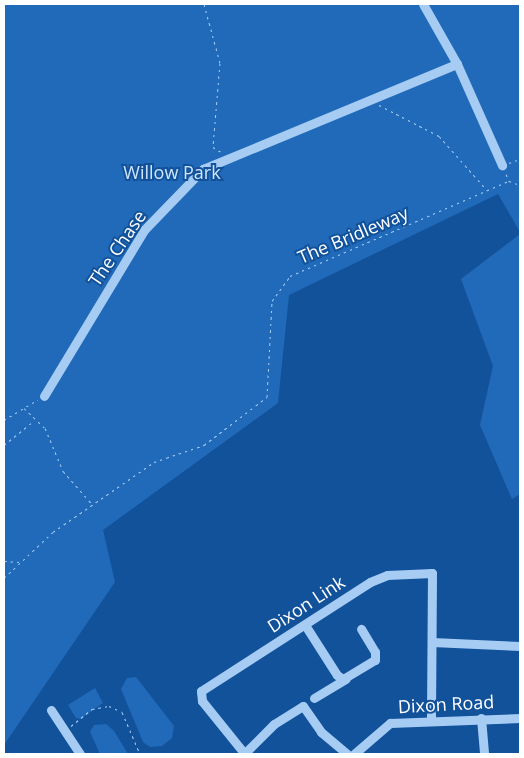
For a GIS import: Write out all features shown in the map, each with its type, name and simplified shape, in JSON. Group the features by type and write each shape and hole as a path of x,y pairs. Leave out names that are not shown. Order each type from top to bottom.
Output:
{"street":[{"path":"423,4 457,64 502,165"},
{"name":"The Chase","path":"44,396 144,230 202,169 457,64"},
{"name":"Dixon Link","path":"244,754 202,701 200,690 379,577 396,573 432,573 431,719"},
{"path":"305,625 337,675 346,679"},
{"path":"314,698 376,658 361,629"},
{"path":"432,642 520,646"},
{"path":"244,754 274,724 303,706 321,732 347,754"},
{"path":"51,710 80,754"},
{"path":"481,718 484,754"},
{"name":"Dixon Road","path":"354,754 390,723 431,719 520,718"}],"path":[{"path":"204,4 220,63 213,147 230,157"},
{"path":"370,100 439,136 487,190"},
{"path":"502,165 520,159"},
{"name":"The Bridleway","path":"4,578 53,532 154,462 204,445 267,397 272,301 290,276 508,181 520,185"},
{"path":"4,420 44,396"},
{"path":"24,408 45,428 63,471 93,505"},
{"path":"4,445 35,420"},
{"path":"4,562 21,562"},
{"path":"65,731 92,710 109,706 122,712 140,754"}],"green space":[{"name":"Willow Park","path":"4,4 520,4 520,232 498,194 289,295 278,403 103,530 115,582 4,745"},
{"path":"520,234 520,494 512,499 480,425 493,366 461,279"},
{"path":"136,677 174,726 172,738 162,746 150,747 143,742 121,689 127,678"},
{"path":"95,688 103,703 81,719 76,718 68,705"},
{"path":"106,724 114,731 128,754 100,754 90,732 94,725"}]}
